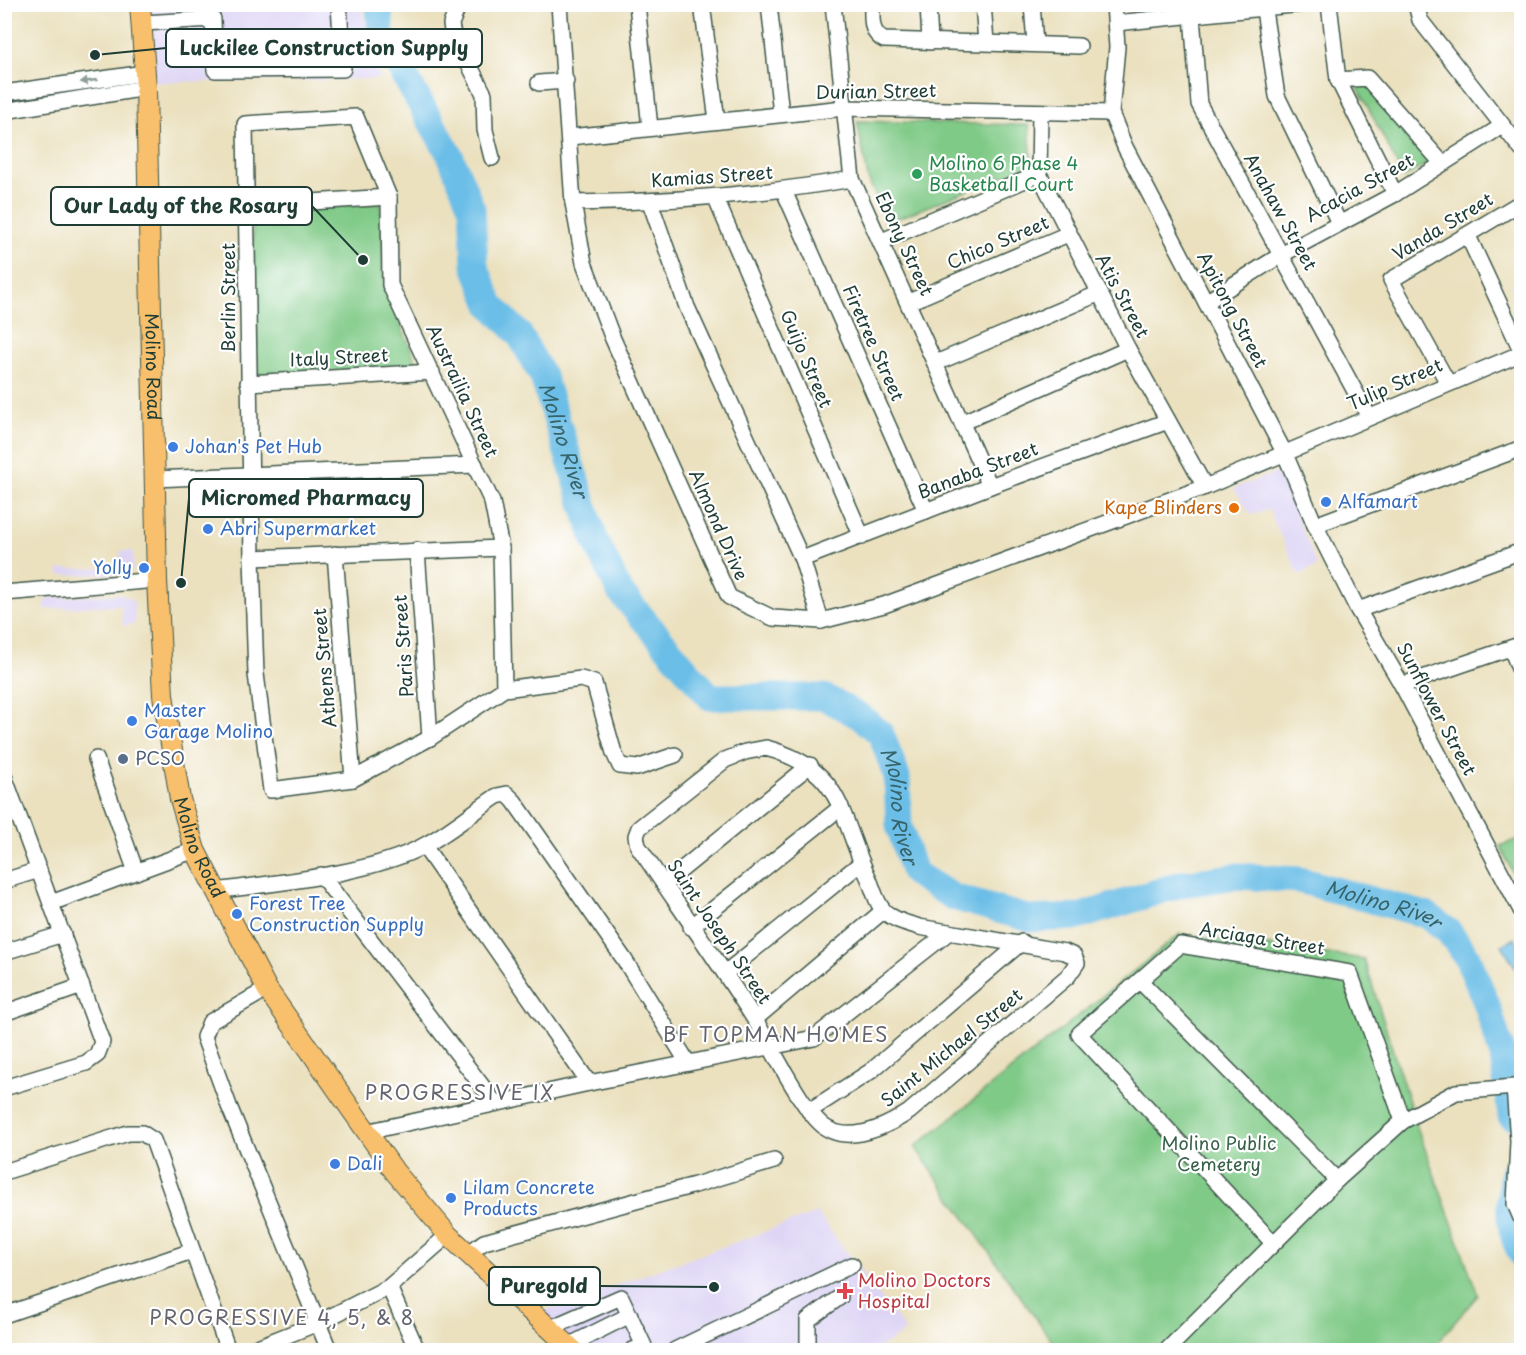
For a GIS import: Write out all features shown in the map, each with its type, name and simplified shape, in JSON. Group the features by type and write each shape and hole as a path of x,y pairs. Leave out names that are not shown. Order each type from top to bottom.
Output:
{"main road":[{"name":"Molino Road","path":"142,14 157,580 163,695 180,798 195,850 267,989 366,1132 448,1235 570,1348"}],"street":[{"path":"142,14 212,12 215,70 343,69 339,4"},
{"path":"459,4 451,24 452,31 484,94 485,130 492,158"},
{"name":"Almond Drive","path":"559,4 573,202 584,263 613,339 729,597 772,618 821,621 884,604 1206,487 1286,454"},
{"path":"637,4 650,128"},
{"path":"702,4 717,121"},
{"path":"769,4 781,114"},
{"name":"Ebony Street","path":"833,4 852,179 882,241 990,486"},
{"path":"872,4 873,27 877,36 884,40 1079,46"},
{"path":"928,4 930,42"},
{"path":"983,4 986,42"},
{"path":"1032,4 1035,44"},
{"path":"1111,113 1117,47 1114,4"},
{"path":"1116,23 1264,10 1302,4"},
{"path":"1329,4 1338,80 1395,194"},
{"path":"1416,4 1420,20 1521,150"},
{"path":"1264,10 1277,96 1339,223"},
{"name":"Anahaw Street","path":"1192,16 1199,104 1369,417"},
{"path":"1338,80 1367,78 1442,163"},
{"path":"4,93 145,80"},
{"path":"4,111 145,80"},
{"path":"539,83 566,81"},
{"name":"Durian Street","path":"570,137 844,108 1111,113"},
{"name":"Atis Street","path":"1040,112 1040,174 1068,234 1128,349 1206,487"},
{"name":"Apitong Street","path":"1111,113 1125,147 1286,454 1315,525"},
{"name":"Austrailia Street","path":"356,117 389,197 390,285 492,502 501,548 504,689"},
{"name":"Berlin Street","path":"353,779 271,790 256,674 249,475 248,206 245,123 356,117"},
{"name":"Acacia Street","path":"1206,302 1281,255 1395,194 1502,126"},
{"path":"882,241 1040,174"},
{"name":"Kamias Street","path":"573,202 650,202 715,197 784,191 852,179"},
{"name":"Firetree Street","path":"784,191 926,511"},
{"path":"248,206 389,197"},
{"name":"Guijo Street","path":"715,197 862,537"},
{"path":"650,202 687,307 802,559 821,621"},
{"name":"Vanda Street","path":"1448,383 1391,280 1468,236 1521,202"},
{"name":"Chico Street","path":"909,302 1068,234"},
{"path":"1468,236 1521,352"},
{"path":"936,363 1100,293"},
{"path":"963,422 1128,349"},
{"name":"Tulip Street","path":"1286,454 1521,352"},
{"name":"Italy Street","path":"248,383 432,372"},
{"name":"Banaba Street","path":"802,559 990,486 1168,421"},
{"path":"1315,525 1521,448"},
{"path":"155,479 476,465"},
{"name":"Sunflower Street","path":"1315,525 1358,610 1402,685 1521,912"},
{"path":"252,558 501,548"},
{"name":"Paris Street","path":"417,550 430,738"},
{"path":"1358,610 1521,551"},
{"name":"Athens Street","path":"335,554 353,779"},
{"path":"4,594 157,580"},
{"path":"1402,685 1516,646 1521,676"},
{"path":"353,779 430,738 504,689 581,679 594,683 614,753 620,766 637,768 675,755"},
{"name":"Saint Joseph Street","path":"809,1111 755,1018 638,846 636,836 639,828 725,760 745,752 766,748 791,754 810,765"},
{"path":"96,759 135,872"},
{"path":"664,884 810,765 828,784 841,807 861,863 883,911 897,920 949,932 1022,942"},
{"path":"4,776 11,811 39,870 102,1042 97,1055 87,1063 4,1088"},
{"path":"215,891 321,875 385,861 424,846 497,796 507,794 624,958 688,1063"},
{"path":"691,927 841,807"},
{"path":"424,846 589,1083"},
{"path":"51,903 195,850"},
{"path":"725,973 861,863"},
{"path":"4,881 39,870"},
{"path":"321,875 495,1103"},
{"path":"755,1018 883,911"},
{"path":"366,1132 589,1083 814,1038 949,932"},
{"path":"4,952 63,934"},
{"path":"809,1111 871,1071 1022,942"},
{"name":"Saint Michael Street","path":"809,1111 818,1122 836,1133 865,1131 886,1126 909,1112 1068,976 1077,963 1074,956 1065,951 1022,942"},
{"name":"Arciaga Street","path":"1273,1243 1079,1034 1180,945 1350,973 1403,1121"},
{"path":"1140,981 1337,1180"},
{"path":"4,1012 82,987"},
{"path":"267,989 210,1022 204,1037 229,1106 329,1350"},
{"path":"1167,1350 1337,1180 1403,1121 1456,1092 1469,1089 1518,1088 1515,1204 1521,1220"},
{"path":"4,1172 128,1133 142,1133 153,1140 228,1350"},
{"path":"468,1254 484,1242 695,1185 774,1161"},
{"path":"250,1350 318,1323 389,1287 448,1235"},
{"path":"4,1315 192,1251"},
{"path":"675,1350 852,1265"},
{"path":"389,1287 417,1350"},
{"path":"548,1329 621,1297 644,1346 633,1350"},
{"path":"808,1350 808,1320 840,1297"},
{"path":"570,1348 630,1315"}],"shaded area":[{"path":"149,5 361,5 380,79 154,82"},
{"path":"1279,472 1317,566 1299,575 1268,509 1251,515 1234,488"},
{"path":"120,551 133,551 133,570 124,574 59,575 59,569 120,568"},
{"path":"121,594 134,601 135,623 123,626 121,605 44,609 46,598"},
{"path":"817,1213 906,1331 877,1350 573,1350 533,1315"}],"green space":[{"path":"1366,81 1436,158 1404,178 1355,82"},
{"path":"857,121 1029,125 1032,165 886,223 868,178"},
{"path":"381,203 384,286 420,370 258,376 252,211"},
{"path":"1521,838 1521,890 1500,846"},
{"name":"Molino Public Cemetery","path":"1180,934 1364,959 1417,1127 1478,1295 1431,1350 1058,1350 915,1147"}],"water":[{"path":"1515,938 1521,949 1521,977 1502,945"}],"waterway":[{"name":"Molino River","path":"379,4 381,35 450,155 472,209 475,266 491,305 519,334 543,377 595,540 620,592 710,697 824,697 861,717 881,734 897,777 899,826 914,873 953,897 1030,919 1078,917 1182,884 1238,876 1299,880 1426,915 1448,931 1467,957 1486,1002 1503,1056 1511,1116"},
{"name":"Molino River","path":"1513,1174 1510,1195 1511,1226 1522,1255"}],"place":[{"name":"Luckilee Construction Supply","path":"95,55"},
{"name":"Molino 6 Phase 4 Basketball Court","path":"917,174"},
{"name":"Our Lady of the Rosary","path":"363,260"},
{"name":"Johan's Pet Hub","path":"173,447"},
{"name":"Alfamart","path":"1326,502"},
{"name":"Kape Blinders","path":"1234,508"},
{"name":"Abri Supermarket","path":"208,529"},
{"name":"Yolly","path":"144,568"},
{"name":"Micromed Pharmacy","path":"181,583"},
{"name":"Master Garage Molino","path":"132,721"},
{"name":"PCSO","path":"123,759"},
{"name":"Forest Tree Construction Supply","path":"237,914"},
{"name":"Dali","path":"335,1164"},
{"name":"Lilam Concrete Products","path":"451,1198"},
{"name":"Puregold","path":"714,1287"},
{"name":"Molino Doctors Hospital","path":"845,1291"}],"district":[{"name":"BF TOPMAN HOMES","path":"776,1035"},
{"name":"PROGRESSIVE IX","path":"460,1093"},
{"name":"PROGRESSIVE 4, 5, & 8","path":"282,1318"}]}
